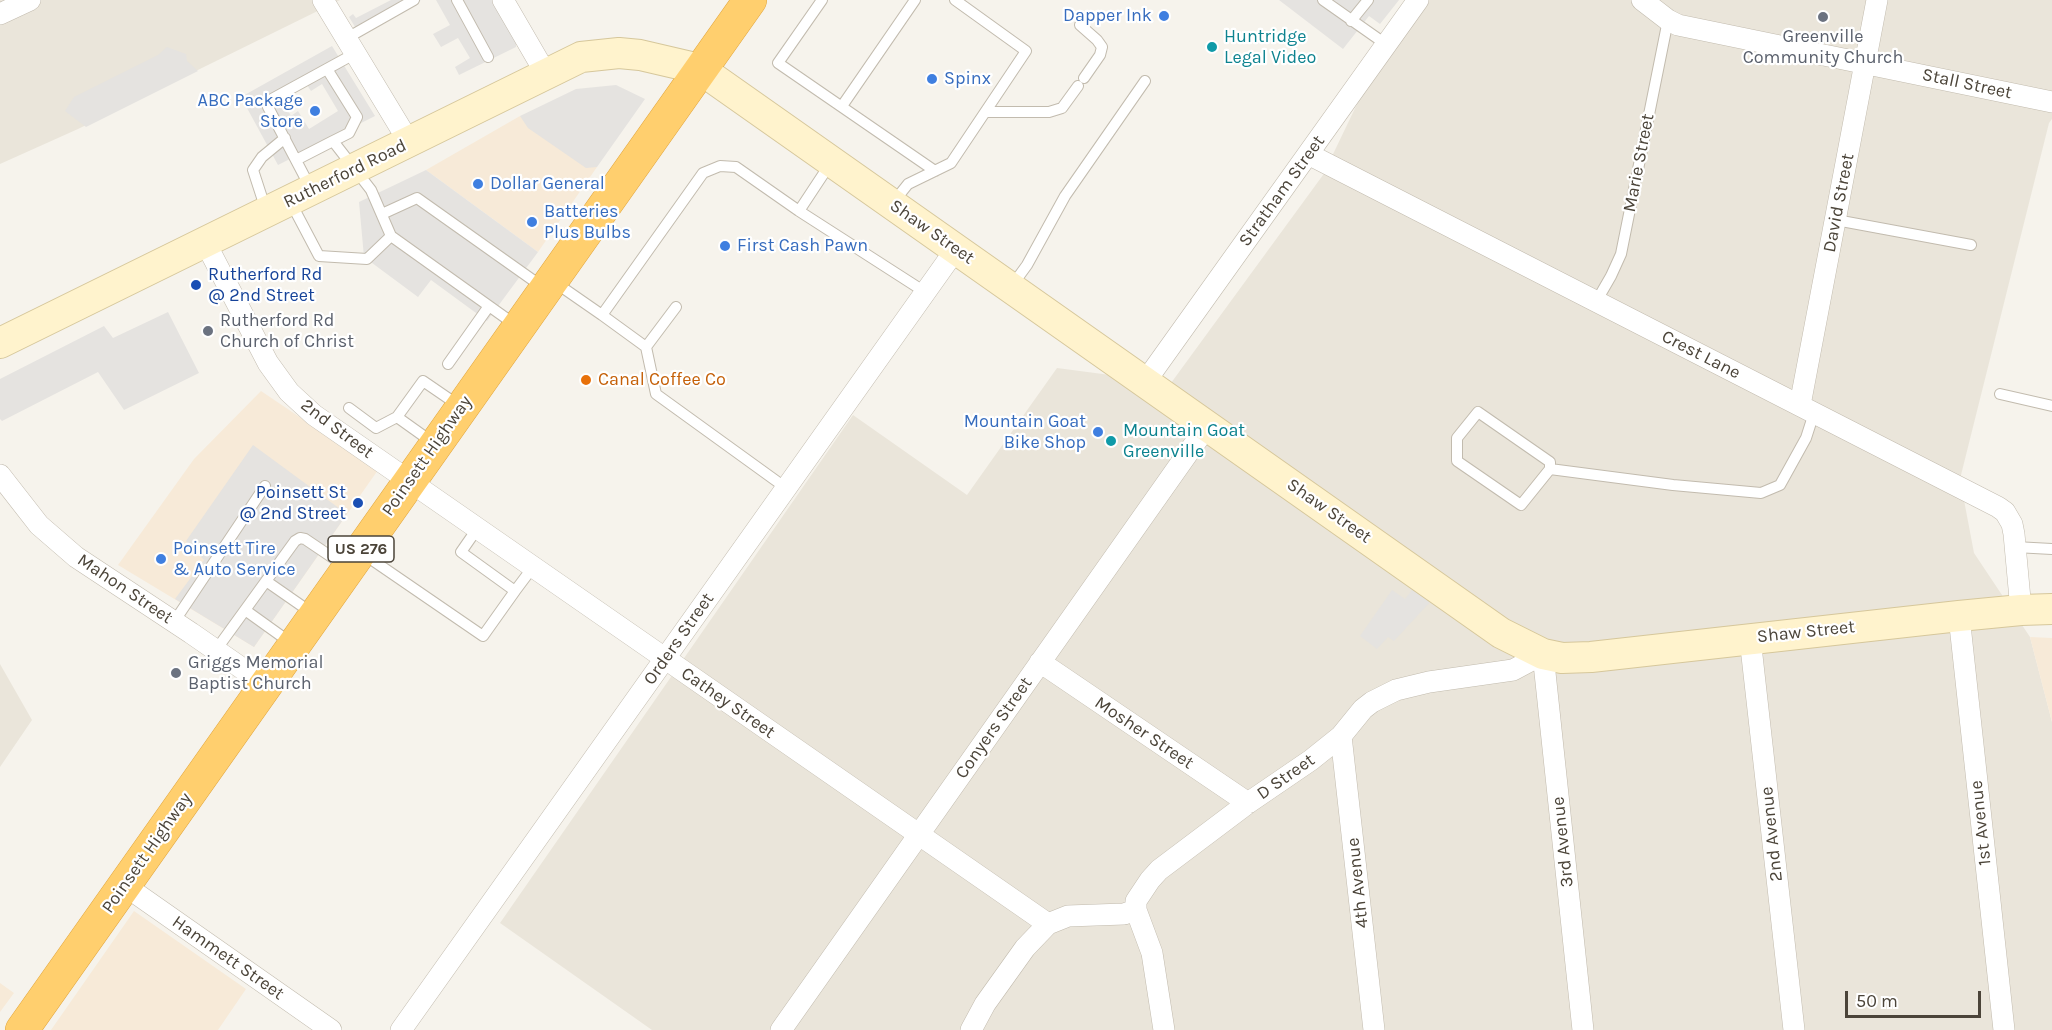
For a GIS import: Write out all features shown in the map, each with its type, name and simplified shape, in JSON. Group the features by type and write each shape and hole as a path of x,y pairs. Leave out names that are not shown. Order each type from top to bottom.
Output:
{"highway":[{"name":"Poinsett Highway","path":"22,1030 750,0"}],"street":[{"path":"0,14 30,0"},
{"path":"323,0 409,142"},
{"path":"502,0 546,74"},
{"name":"Stratham Street","path":"1145,382 1418,0"},
{"name":"Stall Street","path":"1642,0 1678,25 2052,102"},
{"name":"David Street","path":"1807,409 1836,220 1877,0"},
{"name":"Rutherford Road","path":"0,343 581,57 619,53 661,58 700,69"},
{"name":"Shaw Street","path":"700,69 1501,633 1544,654 1562,658 1591,657 1959,616 2052,609"},
{"name":"Crest Lane","path":"1308,154 2005,512 2012,524 2021,610"},
{"name":"2nd Street","path":"205,242 262,354 289,392 314,415 370,438 409,481"},
{"name":"Orders Street","path":"401,1030 956,249"},
{"name":"Conyers Street","path":"781,1030 1207,426"},
{"name":"Mahon Street","path":"0,476 39,525 76,557 266,685"},
{"name":"Cathey Street","path":"409,481 1048,924"},
{"name":"1st Avenue","path":"1959,616 1999,1029"},
{"name":"2nd Avenue","path":"1750,638 1794,1030"},
{"name":"D Street","path":"1136,909 1136,901 1159,870 1248,803 1311,760 1341,736 1371,702 1396,690 1449,678 1513,670 1544,654"},
{"name":"3rd Avenue","path":"1544,654 1583,1030"},
{"name":"Mosher Street","path":"1040,662 1248,803"},
{"name":"4th Avenue","path":"1341,736 1374,1030"},
{"name":"Hammett Street","path":"124,885 331,1030"},
{"path":"971,1030 985,1004 1025,948 1048,924 1068,916 1124,914 1136,909 1152,953 1164,1030"}],"lane":[{"path":"289,201 296,160 268,107 272,99 327,69 352,45 414,0"},
{"path":"458,0 488,57"},
{"path":"822,0 778,63 935,171"},
{"path":"842,106 915,0"},
{"path":"892,204 908,184 951,163 1026,51 955,0"},
{"path":"1323,0 1387,45"},
{"path":"1352,21 1368,0"},
{"name":"Marie Street","path":"1596,302 1621,254 1668,20"},
{"path":"986,112 1049,112 1062,108 1100,55 1102,47 1080,25"},
{"path":"296,160 349,133 357,117 327,69"},
{"path":"1011,287 1027,266 1065,196 1145,81"},
{"path":"285,138 262,157 253,170 289,201 319,256 367,259 391,236"},
{"path":"333,141 371,190 391,236 518,326"},
{"path":"799,211 832,161"},
{"path":"603,315 703,173 720,166 736,167 799,211 925,292"},
{"path":"382,214 417,198 548,284 603,315 646,347 656,394 786,488"},
{"path":"1836,220 1971,245"},
{"path":"448,364 489,306"},
{"path":"646,347 675,307"},
{"path":"349,408 370,438 397,417 423,381 461,407"},
{"path":"2000,394 2052,406"},
{"path":"1550,469 1673,485 1761,493 1780,485 1806,438 1807,409"},
{"path":"1478,412 1550,462 1550,469 1521,506 1457,460 1457,438 1478,412"},
{"path":"397,417 435,444"},
{"path":"174,622 265,486"},
{"path":"477,529 461,552 515,591"},
{"path":"216,650 295,541 300,538 354,559 483,636 533,567"},
{"path":"2015,547 2052,549"},
{"path":"266,581 315,615"},
{"path":"244,610 294,645"}],"shaded area":[{"path":"0,0 340,0 78,129 0,164"},
{"path":"391,0 421,0 360,35 349,17 353,14 356,18"},
{"path":"436,0 494,0 516,47 459,75 455,67 470,58 458,38 441,47 433,34 450,25"},
{"path":"1279,0 1399,0 1380,24 1369,16 1343,49"},
{"path":"1407,0 2052,0 2052,119 2049,123 1960,479 1974,553 2030,637 2052,722 2052,1030 652,1030 500,923 853,415 967,495 1057,368 1171,383 1323,175"},
{"path":"332,46 375,116 278,165 241,97","holes":["322,84 338,111 309,129 298,111 291,116 282,99 307,85 311,91"]},
{"path":"167,47 186,54 187,61 198,71 86,127 65,111 74,97 158,55"},
{"path":"616,85 645,99 597,167 586,168 528,128 520,116 576,89"},
{"path":"520,116 597,167 538,252 426,170"},
{"path":"426,170 538,252 487,321 431,280 418,297 364,257 359,202"},
{"path":"168,312 199,373 124,410 98,372 2,421 0,419 0,379 104,326 113,338"},
{"path":"261,391 378,470 254,647 118,565 194,459"},
{"path":"253,445 347,514 254,647 175,599 204,560 186,541"},
{"path":"1413,589 1430,602 1394,641 1388,637 1377,649 1360,636 1392,590 1405,599"},
{"path":"2030,637 2052,638 2052,722"},
{"path":"0,664 32,720 0,767"},
{"path":"134,911 246,989 218,1030 51,1030"},
{"path":"0,983 14,993 0,1012"}],"place":[{"name":"Dapper Ink","path":"1164,16"},
{"name":"Greenville Community Church","path":"1823,17"},
{"name":"Huntridge Legal Video","path":"1212,47"},
{"name":"Spinx","path":"932,79"},
{"name":"ABC Package Store","path":"315,111"},
{"name":"Dollar General","path":"478,184"},
{"name":"Batteries Plus Bulbs","path":"532,222"},
{"name":"First Cash Pawn","path":"725,246"},
{"name":"Rutherford Rd @ 2nd Street","path":"196,285"},
{"name":"Rutherford Rd Church of Christ","path":"208,331"},
{"name":"Canal Coffee Co","path":"586,380"},
{"name":"Mountain Goat Bike Shop","path":"1098,432"},
{"name":"Mountain Goat Greenville","path":"1111,441"},
{"name":"Poinsett St @ 2nd Street","path":"358,503"},
{"name":"Poinsett Tire & Auto Service","path":"161,559"},
{"name":"Griggs Memorial Baptist Church","path":"176,673"}]}
